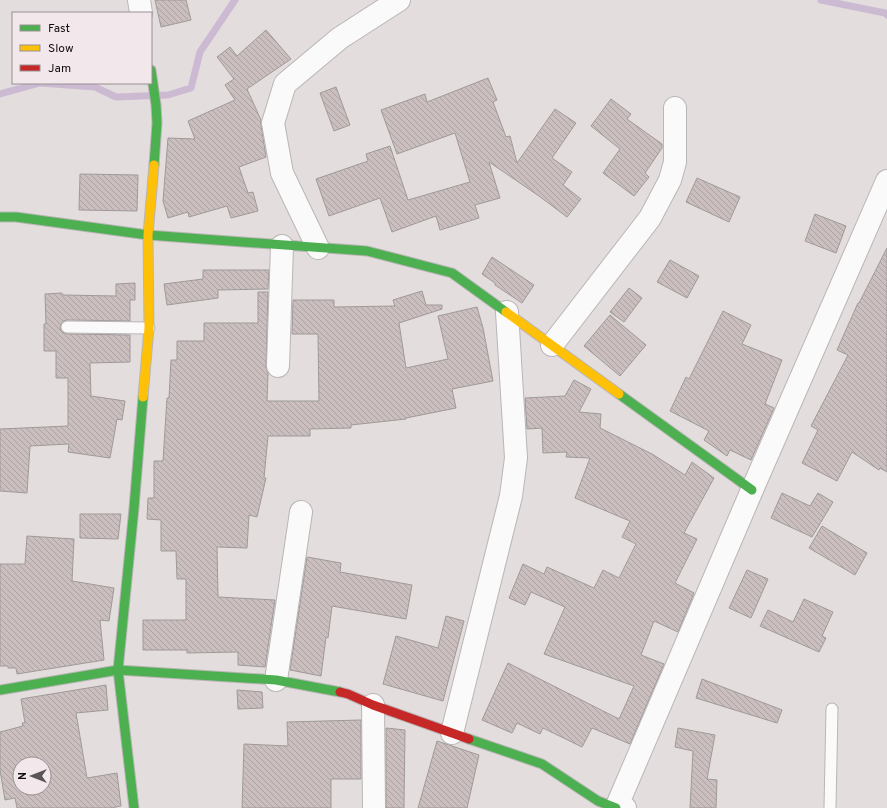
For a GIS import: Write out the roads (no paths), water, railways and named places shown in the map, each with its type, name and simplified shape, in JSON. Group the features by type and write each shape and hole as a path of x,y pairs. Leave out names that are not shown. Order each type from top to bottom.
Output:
{"street":[{"path":"139,0 141,12"},
{"path":"318,248 282,173 273,123 285,84 340,38 399,0"},
{"path":"134,808 118,670 134,508 149,328 148,235 157,124 152,76"},
{"path":"552,345 650,218 670,180 675,162 675,108"},
{"path":"616,808 752,490 887,182"},
{"path":"0,217 16,217 148,235 367,252 452,273 752,490"},
{"path":"278,366 282,246"},
{"path":"452,733 512,496 516,458 507,312"},
{"path":"276,680 301,512"},
{"path":"0,690 118,670 276,680 348,694 373,705 542,764 598,801 616,808 625,808"},
{"path":"373,705 374,808"}],"lane":[{"path":"67,327 149,328"},
{"path":"830,808 832,709"}],"waterway":[{"path":"54,84 95,87 116,97 168,95 191,88 200,52 235,0"},
{"path":"821,0 885,13 887,15"},
{"path":"0,94 36,84"}]}
